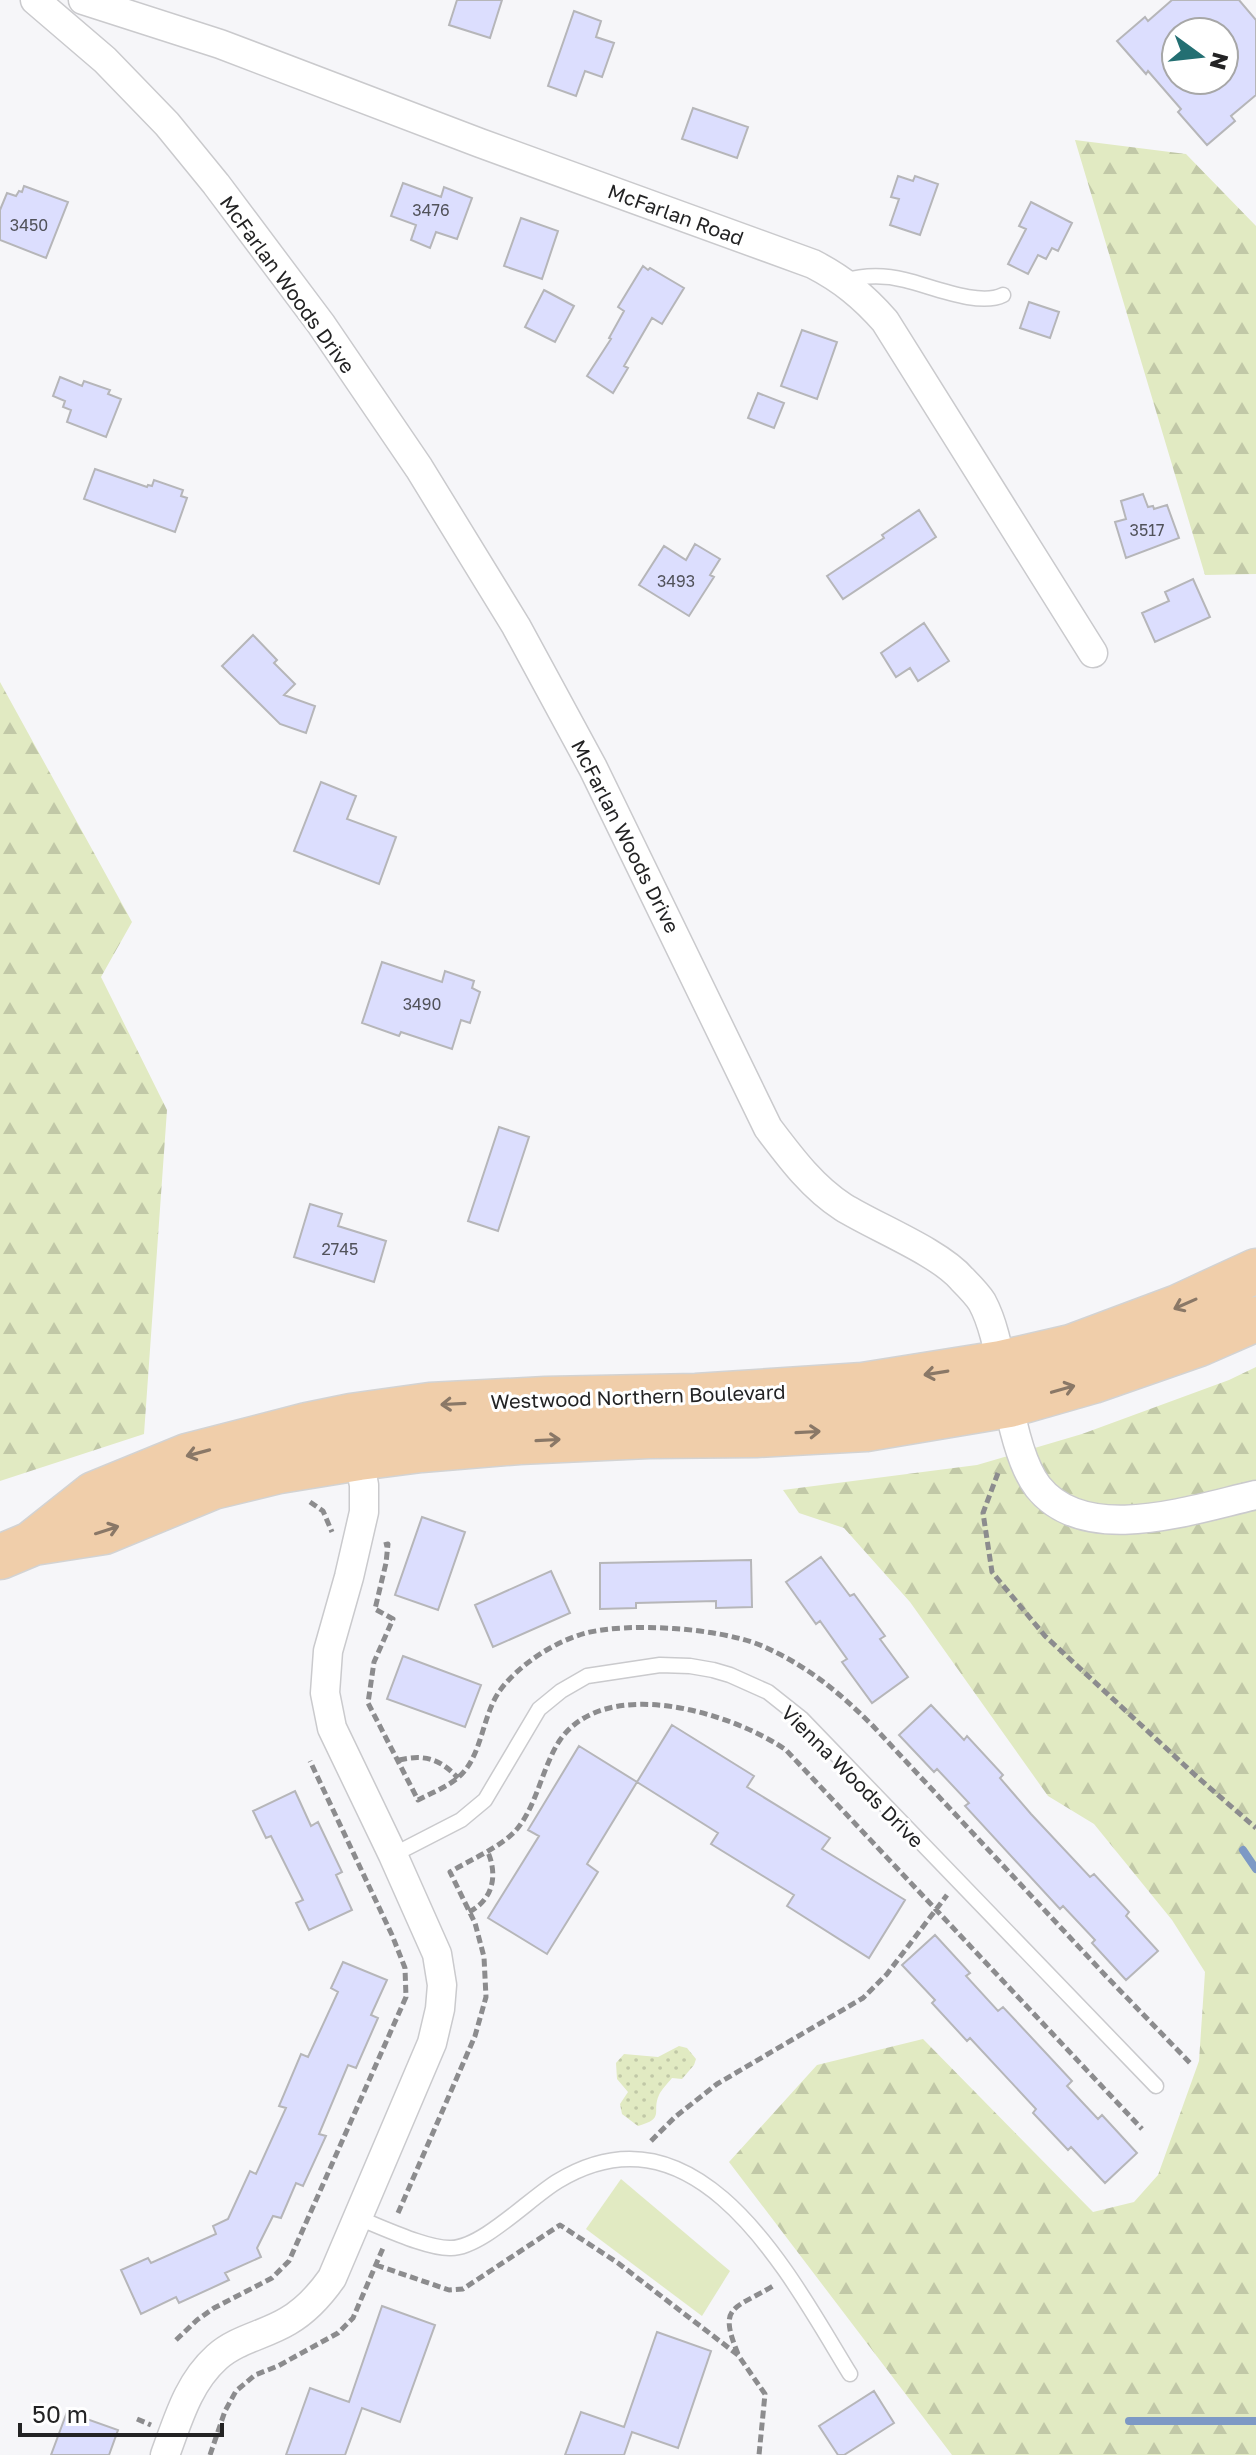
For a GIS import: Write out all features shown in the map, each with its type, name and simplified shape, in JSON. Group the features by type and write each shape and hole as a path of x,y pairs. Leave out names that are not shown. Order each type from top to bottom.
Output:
{"main road":[{"name":"Westwood Northern Boulevard","path":"16,1551 94,1494 187,1456 351,1416 430,1405 696,1396 863,1385 1001,1363 1071,1347 1178,1307 1256,1271"},
{"name":"Westwood Northern Boulevard","path":"16,1551 104,1532 213,1487 279,1471 359,1458 519,1442 866,1429 1009,1405 1093,1381 1199,1344 1256,1319"}],"street":[{"name":"McFarlan Woods Drive","path":"35,0 105,60 167,124 321,324 419,468 516,626 593,768 768,1128 801,1171 841,1206 932,1257 958,1275 981,1301 1001,1363 1025,1464 1038,1488 1066,1511 1105,1522 1170,1515 1256,1495"},
{"name":"McFarlan Road","path":"83,0 220,44 813,264 844,281 864,297 885,321 1093,653"},
{"path":"165,2455 188,2394 199,2376 234,2345 288,2321 319,2296 340,2265 432,2043 440,2009 442,1985 437,1954 332,1728 325,1693 328,1651 364,1512 364,1485 351,1416"}],"lane":[{"path":"844,281 859,276 879,276 965,296 995,299 1003,295"},
{"name":"Vienna Woods Drive","path":"393,1855 461,1820 485,1800 539,1709 587,1676 660,1665 690,1666 730,1675 768,1692 802,1719 1156,2086"},
{"path":"358,2218 435,2246 453,2249 476,2241 557,2181 579,2170 634,2158 677,2170 726,2200 751,2224 779,2258 850,2374"}],"path":[{"path":"998,1473 983,1513 992,1572 1045,1636 1256,1828"},
{"path":"303,1498 323,1511 333,1536 356,1548 388,1544 375,1609 393,1619 374,1662 368,1703 418,1800 458,1778 472,1757 500,1689 524,1665 554,1647 586,1633 626,1628 673,1629 722,1635 760,1645 837,1690 1191,2064"},
{"path":"210,2455 225,2411 236,2391 255,2375 338,2333 353,2318 475,2036 486,1997 484,1957 475,1923 450,1872 517,1829 560,1740 580,1719 609,1707 661,1704 713,1715 766,1736 786,1750 1142,2129"},
{"path":"398,1760 429,1757 447,1766 458,1778"},
{"path":"176,2340 205,2314 272,2278 289,2261 406,1997 405,1968 392,1935 310,1761"},
{"path":"469,1912 479,1907 489,1894 493,1864 487,1850"},
{"path":"634,2158 675,2117 717,2084 863,1998 887,1974 957,1882"},
{"path":"376,2265 449,2290 463,2289 560,2225 618,2263 738,2355"},
{"path":"759,2455 765,2394 738,2355 728,2318 732,2310 790,2276"}],"green space":[{"path":"1075,140 1186,154 1256,226 1256,574 1205,575"},
{"path":"0,682 132,922 101,977 167,1110 144,1434 0,1481"},
{"path":"1256,1367 1256,2455 952,2455 729,2162 817,2065 923,2039 1093,2212 1134,2202 1158,2175 1199,2061 1205,1972 1172,1920 1094,1824 1048,1796 910,1602 844,1528 799,1513 783,1490 977,1465 1082,1434 1229,1380"},
{"path":"679,2046 687,2048 696,2059 694,2065 682,2079 672,2078 659,2095 655,2117 638,2126 622,2114 620,2104 628,2092 617,2079 616,2063 624,2054 658,2057"},
{"path":"621,2179 730,2271 702,2316 586,2229"}],"building":[{"path":"457,0 502,0 490,38 449,25"},
{"path":"1172,0 1239,0 1256,20 1256,95 1231,116 1235,121 1207,145 1178,112 1181,109 1170,96 1240,96 1240,16 1160,16 1160,85 1148,71 1146,74 1117,41 1145,17 1148,21"},
{"path":"574,11 601,21 596,37 614,43 602,77 585,71 576,96 548,86"},
{"path":"693,108 748,127 737,158 682,139"},
{"path":"898,176 913,181 915,176 938,184 920,235 890,225 899,199 891,197"},
{"path":"403,183 441,197 444,187 472,198 457,239 436,232 430,248 411,240 416,225 391,216"},
{"path":"24,186 68,202 46,258 0,240 0,210 7,193 16,196"},
{"path":"1031,202 1072,223 1058,251 1052,248 1046,259 1038,255 1028,274 1008,264 1026,229 1019,226"},
{"path":"521,218 558,231 542,279 504,266"},
{"path":"643,266 684,288 662,324 652,318 624,366 628,368 613,393 587,376 611,339 624,311 618,307"},
{"path":"544,290 574,306 555,342 525,327"},
{"path":"1029,302 1059,312 1050,338 1020,328"},
{"path":"802,330 837,342 817,399 781,386"},
{"path":"60,377 82,386 84,381 110,390 108,394 121,399 106,437 67,422 71,410 63,407 65,401 53,396"},
{"path":"758,393 784,403 774,428 748,418"},
{"path":"95,469 147,487 152,486 154,480 183,490 181,496 187,498 175,532 84,499"},
{"path":"1143,494 1148,507 1153,506 1154,509 1167,505 1179,538 1126,558 1115,522 1126,519 1121,501"},
{"path":"919,510 936,537 843,599 827,576"},
{"path":"695,544 720,559 710,575 714,577 689,616 639,585 664,546 686,560"},
{"path":"1193,579 1210,617 1155,642 1142,613 1169,601 1165,592"},
{"path":"924,623 949,661 918,681 910,668 896,677 881,653"},
{"path":"253,635 295,684 284,695 315,706 306,733 280,724 222,666"},
{"path":"321,782 356,796 347,819 396,837 379,884 294,851"},
{"path":"382,962 442,982 445,971 474,981 472,988 480,992 470,1023 461,1020 452,1049 362,1023"},
{"path":"499,1127 529,1137 498,1231 468,1221"},
{"path":"310,1204 342,1214 338,1226 386,1241 374,1282 294,1257"},
{"path":"422,1517 465,1532 438,1610 395,1595"},
{"path":"821,1557 885,1636 880,1639 908,1677 872,1703 842,1662 847,1659 820,1621 816,1624 786,1582"},
{"path":"751,1560 752,1607 716,1608 716,1601 636,1603 636,1608 600,1609 600,1563"},
{"path":"551,1571 570,1613 493,1647 475,1605"},
{"path":"403,1656 481,1685 465,1727 387,1699"},
{"path":"931,1705 964,1740 967,1736 1003,1775 1000,1778 1031,1814 1090,1877 1094,1874 1129,1912 1126,1916 1158,1951 1126,1980 1092,1943 1095,1940 1063,1906 1060,1909 965,1806 969,1803 899,1735"},
{"path":"672,1725 754,1776 747,1787 830,1838 822,1849 905,1900 869,1958 787,1906 794,1895 711,1844 718,1833 637,1782"},
{"path":"579,1746 637,1782 587,1864 598,1872 547,1954 488,1918 539,1836 528,1830"},
{"path":"295,1791 311,1826 318,1822 342,1872 336,1875 352,1910 309,1930 296,1903 303,1900 271,1836 266,1838 253,1811"},
{"path":"935,1935 970,1973 966,1976 998,2011 1003,2007 1072,2081 1067,2086 1098,2119 1102,2115 1137,2153 1105,2183 1033,2113 1036,2109 970,2038 967,2041 902,1965"},
{"path":"343,1962 387,1980 371,2015 378,2018 356,2068 348,2065 319,2134 326,2136 303,2186 296,2183 281,2218 273,2216 257,2248 261,2257 225,2273 229,2280 179,2303 176,2297 141,2314 121,2270 148,2258 151,2263 216,2234 213,2226 228,2219 250,2171 256,2174 286,2108 279,2106 301,2054 308,2057 338,1992 331,1988"},
{"path":"382,2306 435,2325 400,2422 362,2408 345,2455 286,2455 310,2388 349,2402"},
{"path":"657,2332 711,2351 678,2448 632,2432 624,2455 565,2455 581,2412 624,2427"},
{"path":"874,2391 894,2423 844,2455 838,2455 819,2426"},
{"path":"67,2412 118,2430 109,2455 51,2455"}],"waterway":[{"path":"1243,1850 1256,1869"},
{"path":"1129,2421 1256,2421"}]}
